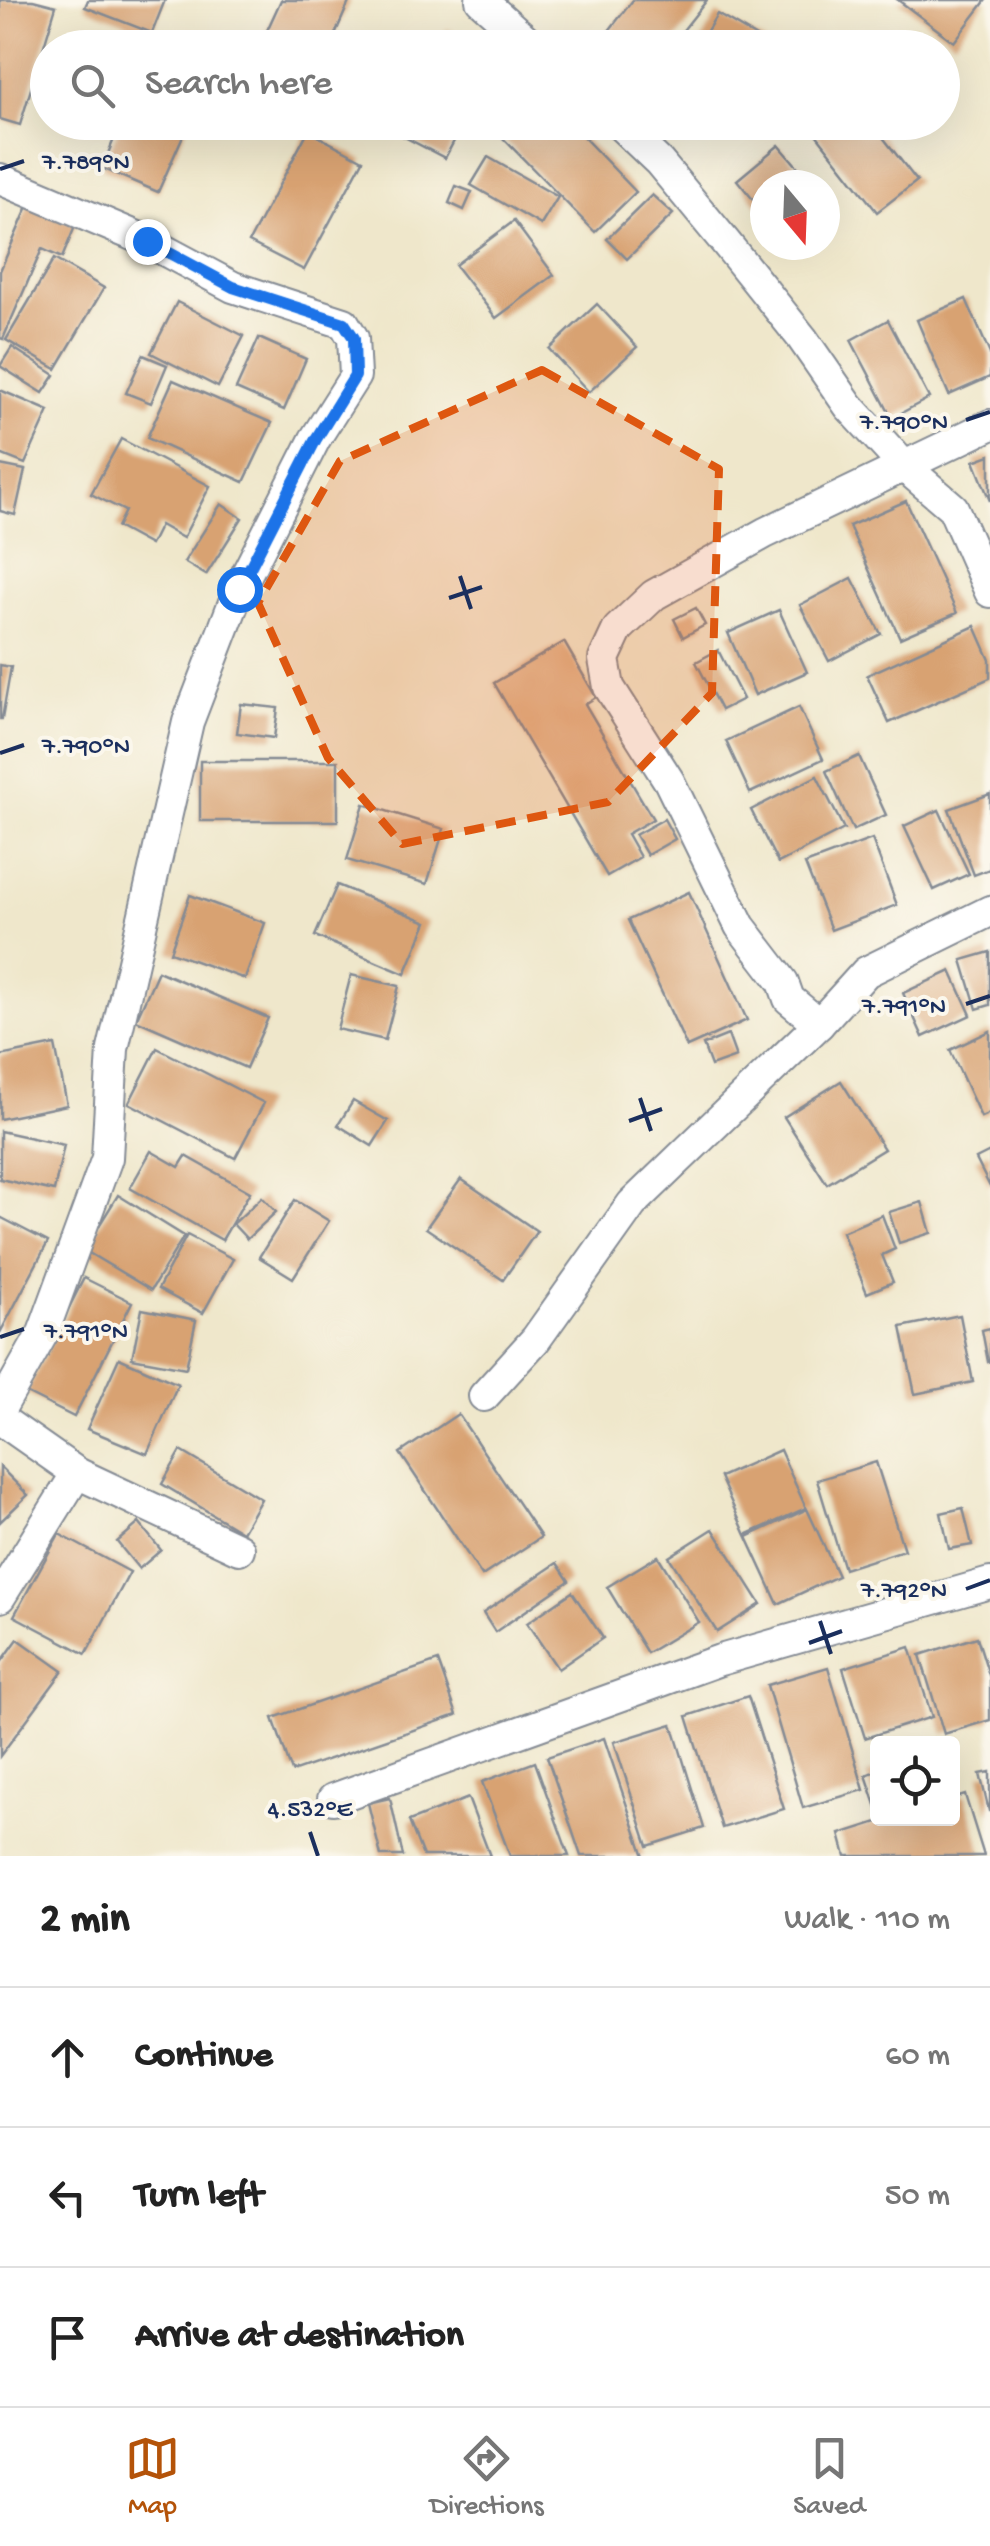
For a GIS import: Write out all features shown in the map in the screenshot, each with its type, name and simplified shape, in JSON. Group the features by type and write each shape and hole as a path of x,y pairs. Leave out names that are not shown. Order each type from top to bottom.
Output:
{"street":[{"path":"481,0 514,30"},
{"path":"636,140 660,162 802,338 849,406 904,466 952,508 990,592"},
{"path":"0,1409 43,1334 107,1158 113,1049 188,722 239,589 316,439 355,376 357,354 354,338 344,323 233,287 147,241 3,190"},
{"path":"818,1024 790,999 783,982 740,926 669,781 609,687 604,659 618,629 654,595 765,532 990,425"},
{"path":"484,1396 536,1340 632,1204 818,1024 866,972 990,911"},
{"path":"0,1419 76,1473 239,1549"},
{"path":"0,1596 76,1473"},
{"path":"333,1799 720,1660 990,1583"}],"highlighted area":[{"path":"542,370 719,469 712,693 608,802 402,844 328,758 258,603 340,461"}],"building":[{"path":"0,0 33,0 56,6 49,30 30,30 30,92 20,125 0,119"},
{"path":"88,0 165,0 153,30 85,7"},
{"path":"281,0 350,0 337,30 267,30"},
{"path":"633,0 707,0 683,30 609,30"},
{"path":"898,0 986,0 960,34 960,30 938,30"},
{"path":"717,14 744,30 708,30"},
{"path":"114,140 181,140 158,192 102,168"},
{"path":"303,140 325,140 363,160 304,270 249,242"},
{"path":"410,140 454,140 445,158"},
{"path":"505,140 586,140 636,192 595,232"},
{"path":"821,140 885,140 917,181 877,212"},
{"path":"779,145 800,170 750,170 750,196 737,180"},
{"path":"488,157 558,197 541,225 471,185"},
{"path":"456,186 472,192 464,210 449,203"},
{"path":"652,195 673,214 627,259 607,239"},
{"path":"29,204 76,224 62,258 42,249 3,339 0,271"},
{"path":"514,221 554,275 496,318 455,265"},
{"path":"54,259 104,288 56,369 6,340"},
{"path":"966,299 990,354 990,377 949,395 917,320"},
{"path":"177,302 244,336 218,387 151,353"},
{"path":"597,304 637,347 589,392 549,349"},
{"path":"888,320 929,398 892,418 851,340"},
{"path":"259,338 306,359 284,410 236,389"},
{"path":"12,347 55,375 43,393 0,366"},
{"path":"143,355 167,365 151,403 126,393"},
{"path":"173,380 272,423 244,482 147,438"},
{"path":"0,390 49,411 25,464 0,454"},
{"path":"121,439 210,486 183,538 160,525 150,545 117,527 125,511 91,494"},
{"path":"990,455 990,501 974,461"},
{"path":"0,465 25,470 15,515 0,511"},
{"path":"906,501 957,613 900,638 849,526"},
{"path":"221,504 242,518 206,575 184,562"},
{"path":"852,578 881,634 829,661 800,605"},
{"path":"696,608 705,625 683,637 674,619"},
{"path":"779,610 807,672 755,695 728,633"},
{"path":"975,626 990,660 990,678 889,723 867,675"},
{"path":"564,642 596,697 585,704 653,819 627,834 640,857 607,876 494,683"},
{"path":"718,650 743,699 721,710 696,662"},
{"path":"0,665 11,667 2,719 0,719"},
{"path":"241,704 278,708 274,738 237,733"},
{"path":"799,707 823,759 750,793 726,741"},
{"path":"859,756 886,815 853,830 826,771"},
{"path":"200,761 338,761 338,821 200,821"},
{"path":"817,776 844,829 778,863 751,810"},
{"path":"990,794 990,869 974,875 949,809"},
{"path":"364,804 444,829 427,884 347,860"},
{"path":"939,810 969,874 934,890 904,826"},
{"path":"664,819 675,839 647,855 635,835"},
{"path":"872,839 897,905 831,930 805,864"},
{"path":"337,885 427,922 405,974 315,936"},
{"path":"689,892 747,1020 687,1047 628,920"},
{"path":"190,895 265,923 245,979 170,952"},
{"path":"990,952 990,1005 977,1009 962,960"},
{"path":"158,971 268,1018 246,1068 136,1020"},
{"path":"951,971 971,1015 923,1037 903,993"},
{"path":"351,975 399,986 385,1040 337,1029"},
{"path":"990,1031 990,1113 981,1117 950,1050"},
{"path":"728,1035 736,1057 711,1066 703,1045"},
{"path":"55,1045 67,1105 0,1119 0,1056"},
{"path":"157,1048 264,1103 235,1158 129,1103"},
{"path":"841,1081 884,1149 827,1184 784,1117"},
{"path":"353,1101 388,1121 372,1146 338,1125"},
{"path":"0,1131 64,1145 54,1191 0,1179"},
{"path":"151,1151 179,1167 186,1156 250,1192 222,1240 130,1188"},
{"path":"990,1152 990,1187 976,1159"},
{"path":"461,1179 537,1231 503,1280 426,1228"},
{"path":"118,1195 184,1236 151,1290 84,1250"},
{"path":"262,1197 276,1212 247,1239 233,1224"},
{"path":"295,1200 329,1221 293,1278 259,1257"},
{"path":"922,1202 931,1233 899,1243 889,1212"},
{"path":"882,1215 895,1249 882,1255 893,1282 867,1293 842,1232"},
{"path":"0,1217 48,1242 0,1333"},
{"path":"187,1235 233,1259 203,1313 158,1289"},
{"path":"84,1278 132,1302 74,1417 26,1393"},
{"path":"142,1309 196,1320 186,1368 132,1358"},
{"path":"960,1315 973,1382 915,1394 901,1327"},
{"path":"990,1328 990,1361 988,1362 982,1330"},
{"path":"119,1358 178,1384 147,1454 87,1429"},
{"path":"458,1414 541,1537 482,1576 400,1453"},
{"path":"780,1450 806,1508 746,1535 720,1477"},
{"path":"181,1451 261,1499 242,1532 162,1484"},
{"path":"876,1462 904,1550 844,1569 817,1480"},
{"path":"0,1467 28,1495 0,1522"},
{"path":"963,1508 972,1545 949,1549 941,1513"},
{"path":"807,1509 838,1576 778,1604 747,1537"},
{"path":"139,1523 161,1550 139,1569 117,1542"},
{"path":"713,1529 761,1604 717,1632 669,1557"},
{"path":"59,1534 130,1572 86,1654 14,1616"},
{"path":"658,1556 699,1622 647,1653 607,1587"},
{"path":"557,1563 569,1581 495,1632 483,1613"},
{"path":"572,1592 603,1638 558,1669 527,1623"},
{"path":"977,1637 990,1678 990,1720 944,1734 920,1655"},
{"path":"18,1639 63,1671 0,1756 0,1664"},
{"path":"910,1647 932,1717 865,1738 843,1668"},
{"path":"438,1661 457,1715 292,1772 273,1718"},
{"path":"828,1667 864,1790 803,1808 767,1685"},
{"path":"748,1696 784,1809 722,1828 687,1716"},
{"path":"672,1724 704,1828 648,1846 614,1742"},
{"path":"604,1738 644,1856 581,1856 547,1757"},
{"path":"535,1762 569,1856 510,1856 482,1782"},
{"path":"990,1772 990,1811 989,1811 980,1774"},
{"path":"965,1795 984,1856 846,1856 840,1834 870,1824 960,1826 960,1797"},
{"path":"390,1798 403,1856 381,1856 368,1803"},
{"path":"468,1798 490,1856 423,1856 409,1821"}],"route":[{"path":"147,241 233,287 344,323 354,338 355,376 316,439 239,589"}]}
